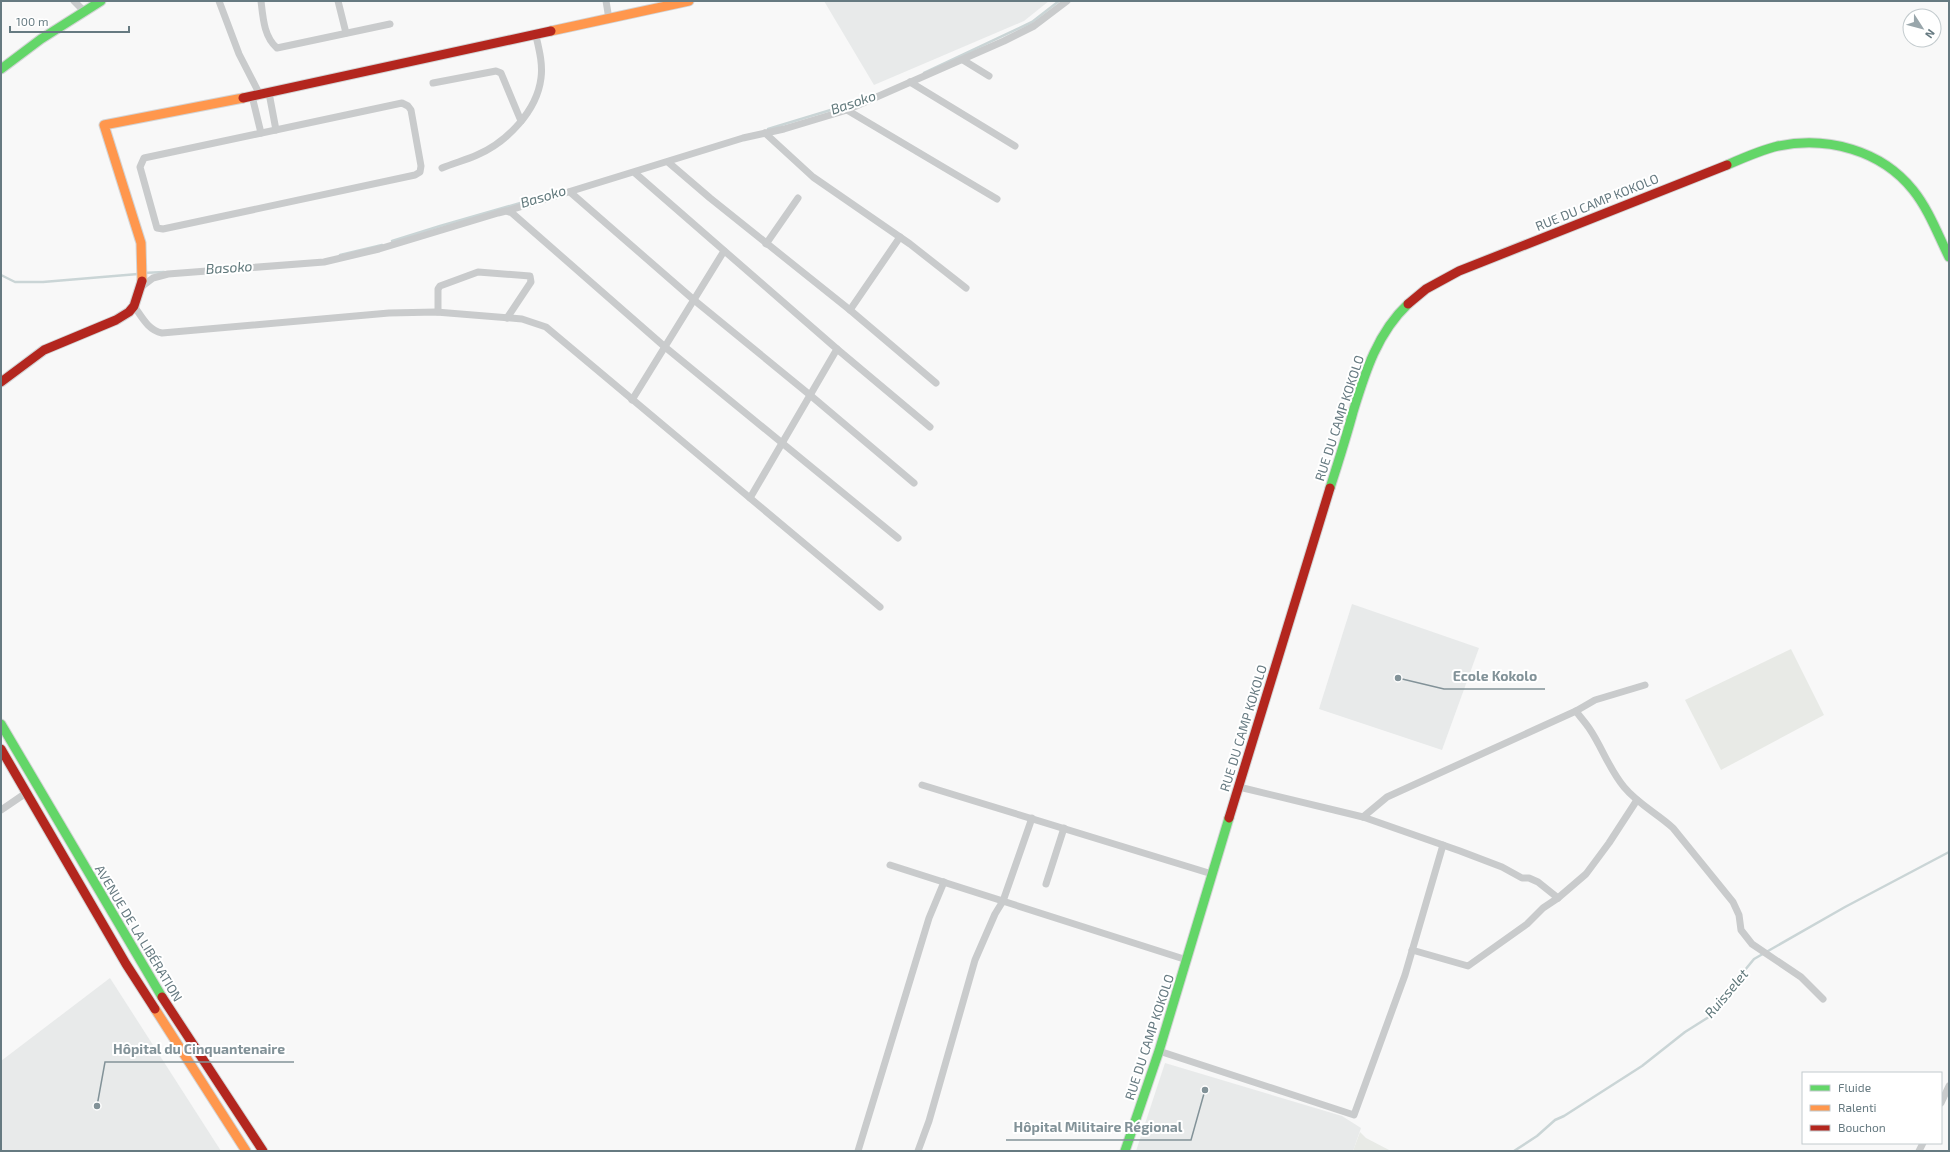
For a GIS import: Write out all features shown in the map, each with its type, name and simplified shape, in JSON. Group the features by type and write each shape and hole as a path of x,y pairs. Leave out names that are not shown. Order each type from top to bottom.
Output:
{"main road":[{"path":"1,68 83,10 100,1"},
{"path":"1,382 44,350 116,320 129,312 134,306 141,285 141,243 104,126 536,36 689,1"},
{"name":"RUE DU CAMP KOKOLO","path":"1125,1151 1159,1051 1367,368 1377,344 1388,325 1400,309 1435,282 1459,271 1778,146 1806,142 1856,148 1891,168 1908,183 1920,200 1949,257"},
{"name":"AVENUE DE LA LIBÉRATION","path":"1,724 137,956 189,1040 263,1151"},
{"name":"AVENUE DE LA LIBÉRATION","path":"1,749 126,964 246,1151"}],"street":[{"path":"74,1 83,10"},
{"path":"219,1 239,54 260,94 276,130"},
{"path":"261,1 265,25 270,42 277,48 390,24"},
{"path":"338,1 346,33"},
{"path":"606,1 609,19"},
{"path":"141,285 153,278 168,274 324,262 379,249 847,110 963,60 1034,26 1067,1"},
{"path":"442,168 478,155 498,143 521,121 532,106 541,77 541,58 536,36"},
{"path":"963,60 989,76"},
{"path":"433,83 501,72 521,121"},
{"path":"910,82 1015,146"},
{"path":"260,94 261,133"},
{"path":"402,103 408,106 411,110 421,166 420,172 415,175 163,229 157,228 140,167 144,158 261,133 402,103"},
{"path":"847,110 997,199"},
{"path":"765,134 813,177 900,237 966,288"},
{"path":"668,162 766,244 850,310 936,384"},
{"path":"635,173 837,349 930,427"},
{"path":"570,192 694,300 914,483"},
{"path":"766,244 798,198"},
{"path":"506,211 512,213 527,225 665,347 898,538"},
{"path":"850,310 900,237"},
{"path":"632,400 724,251"},
{"path":"438,312 438,289 443,285 478,272 530,276 530,282 507,318"},
{"path":"134,306 150,328 154,331 162,332 389,313 438,312 522,319 546,327 880,607"},
{"path":"750,498 837,349"},
{"path":"1363,817 1387,797 1576,711 1595,700 1645,685"},
{"path":"1576,711 1590,729 1614,773 1624,787 1637,800 1673,828 1733,902 1739,915 1741,930 1752,944 1801,977 1823,999"},
{"path":"922,785 1212,874"},
{"path":"1239,786 1363,817 1443,845 1502,867 1522,878 1529,878 1538,882 1558,898"},
{"path":"1,810 26,793"},
{"path":"1412,950 1468,966 1527,924 1543,908 1558,898 1586,874 1609,843 1637,800"},
{"path":"918,1151 975,960 1003,901 1032,818"},
{"path":"1046,884 1064,828"},
{"path":"1159,1051 1354,1115 1405,975 1443,845"},
{"path":"890,865 1187,960"},
{"path":"858,1151 929,918 944,882"},
{"path":"1942,1101 1949,1086"}],"shaded area":[{"path":"824,1 1049,1 1024,21 874,85"},
{"path":"1352,604 1479,648 1442,750 1319,709"},
{"path":"1791,649 1824,715 1721,770 1685,700"},
{"path":"110,978 221,1151 1,1151 1,1061"},
{"path":"1165,1063 1342,1116 1361,1128 1353,1151 1136,1151"},
{"path":"1360,1132 1366,1138 1391,1151 1353,1151"}],"waterway":[{"name":"Basoko","path":"924,73 1032,22 1059,1"},
{"name":"Basoko","path":"768,129 857,102"},
{"name":"Basoko","path":"392,241 541,197"},
{"name":"Basoko","path":"340,255 382,245"},
{"name":"Basoko","path":"143,273 164,272"},
{"name":"Basoko","path":"1,275 15,282 43,282 138,274"},
{"name":"Ruisselet","path":"1514,1151 1537,1136 1555,1120 1564,1116 1642,1066 1685,1032 1712,1015 1754,959 1845,907 1949,852"}],"traffic: fast":[{"path":"1,69 41,39 101,1"},
{"path":"1727,165 1752,154 1778,146 1797,143 1834,145 1852,149 1869,156 1900,176 1913,190 1929,214 1949,257"},
{"path":"1330,488 1373,354 1397,315 1408,304"},
{"path":"1,724 162,997"},
{"path":"1125,1151 1159,1051 1229,818"}],"traffic: slow":[{"path":"551,31 689,1"},
{"path":"142,281 141,243 104,125 243,98"},
{"path":"155,1009 246,1151"}],"traffic: jam":[{"path":"243,98 551,31"},
{"path":"1408,304 1426,289 1459,271 1727,165"},
{"path":"1,382 44,350 116,320 129,312 134,306 142,281"},
{"path":"1229,818 1330,488"},
{"path":"1,749 126,964 155,1009"},
{"path":"162,997 263,1151"}],"place":[{"name":"Ecole Kokolo","path":"1398,678"},
{"name":"Hôpital Militaire Régional","path":"1205,1090"},
{"name":"Hôpital du Cinquantenaire","path":"97,1106"}]}
